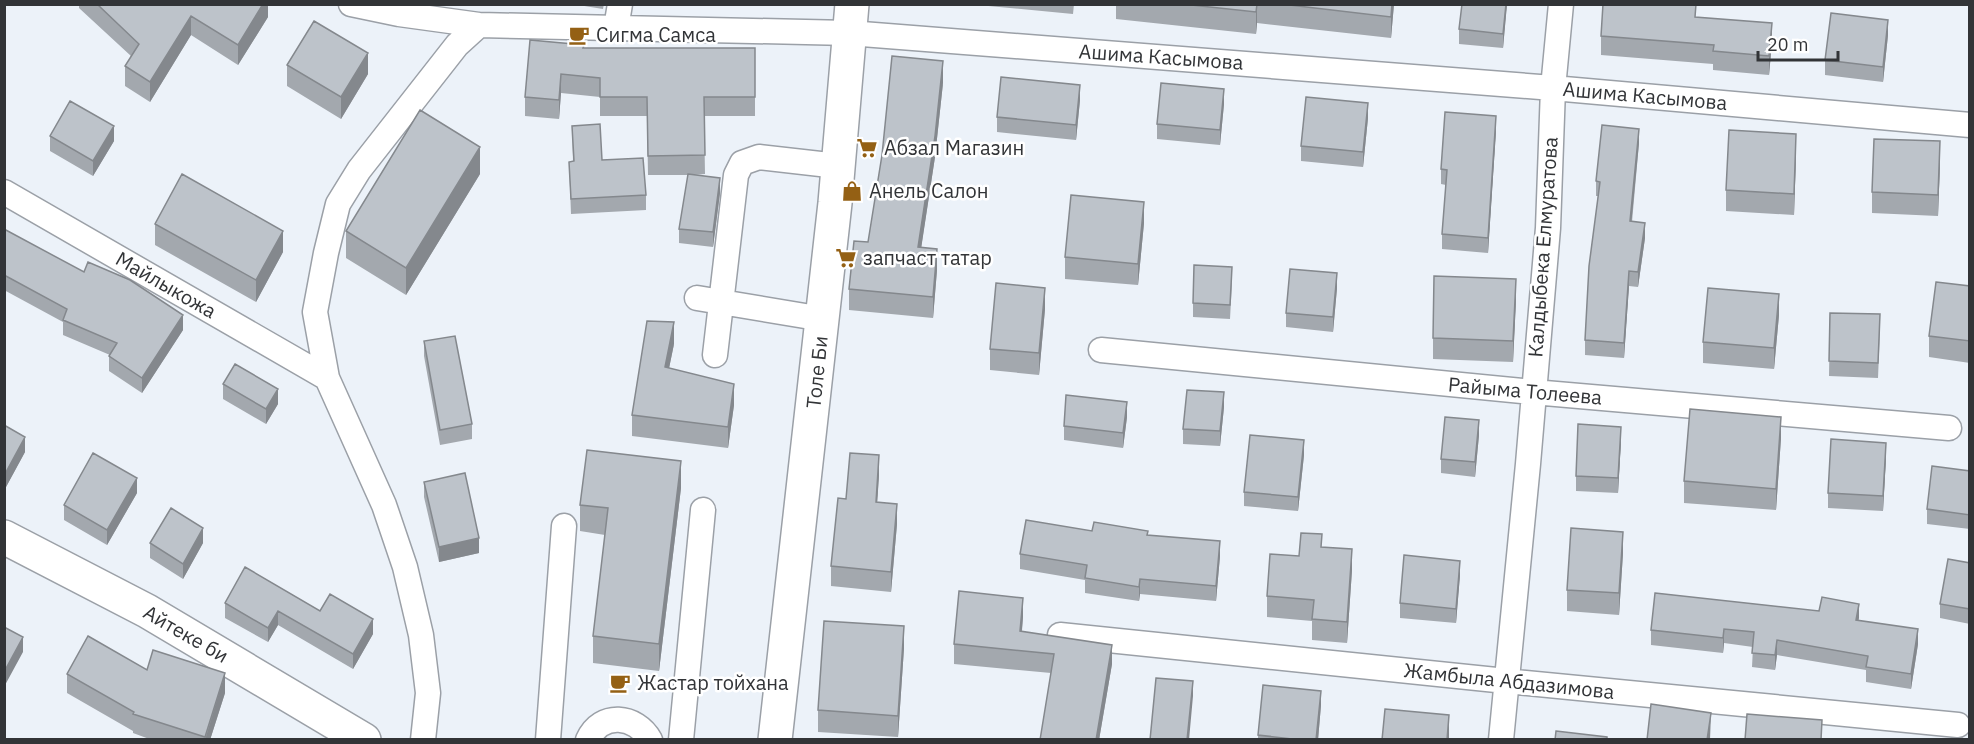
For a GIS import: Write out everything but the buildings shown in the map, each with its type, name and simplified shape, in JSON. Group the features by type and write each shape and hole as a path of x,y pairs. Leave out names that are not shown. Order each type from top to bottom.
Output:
{"street":[{"name":"Ашима Касымова","path":"351,4 399,14 850,19 1553,88 1970,125"},
{"name":"Калдыбека Елмуратова","path":"1501,740 1548,228 1553,88 1561,4"},
{"path":"423,740 428,693 420,635 405,567 384,505 327,378 315,312 338,204 359,170 481,15"},
{"name":"Толе Би","path":"775,740 823,319 850,19"},
{"path":"715,355 736,175 742,163 759,157 838,166"},
{"name":"Майлыкожа","path":"4,192 327,378"},
{"path":"697,298 823,319"},
{"name":"Райыма Толеева","path":"1101,350 1949,429"},
{"path":"681,740 703,510"},
{"path":"548,740 564,526"},
{"name":"Айтеке би","path":"4,537 147,611 364,740"},
{"name":"Жамбыла Абдазимова","path":"1060,634 1958,725"},
{"path":"588,740 601,724 616,719 632,721 646,732 650,740"}],"place":[{"name":"Сигма Самса","path":"579,35"},
{"name":"Абзал Магазин","path":"867,148"},
{"name":"Анель Салон","path":"852,191"},
{"name":"запчаст татар","path":"846,258"},
{"name":"Жастар тойхана","path":"620,683"}]}
